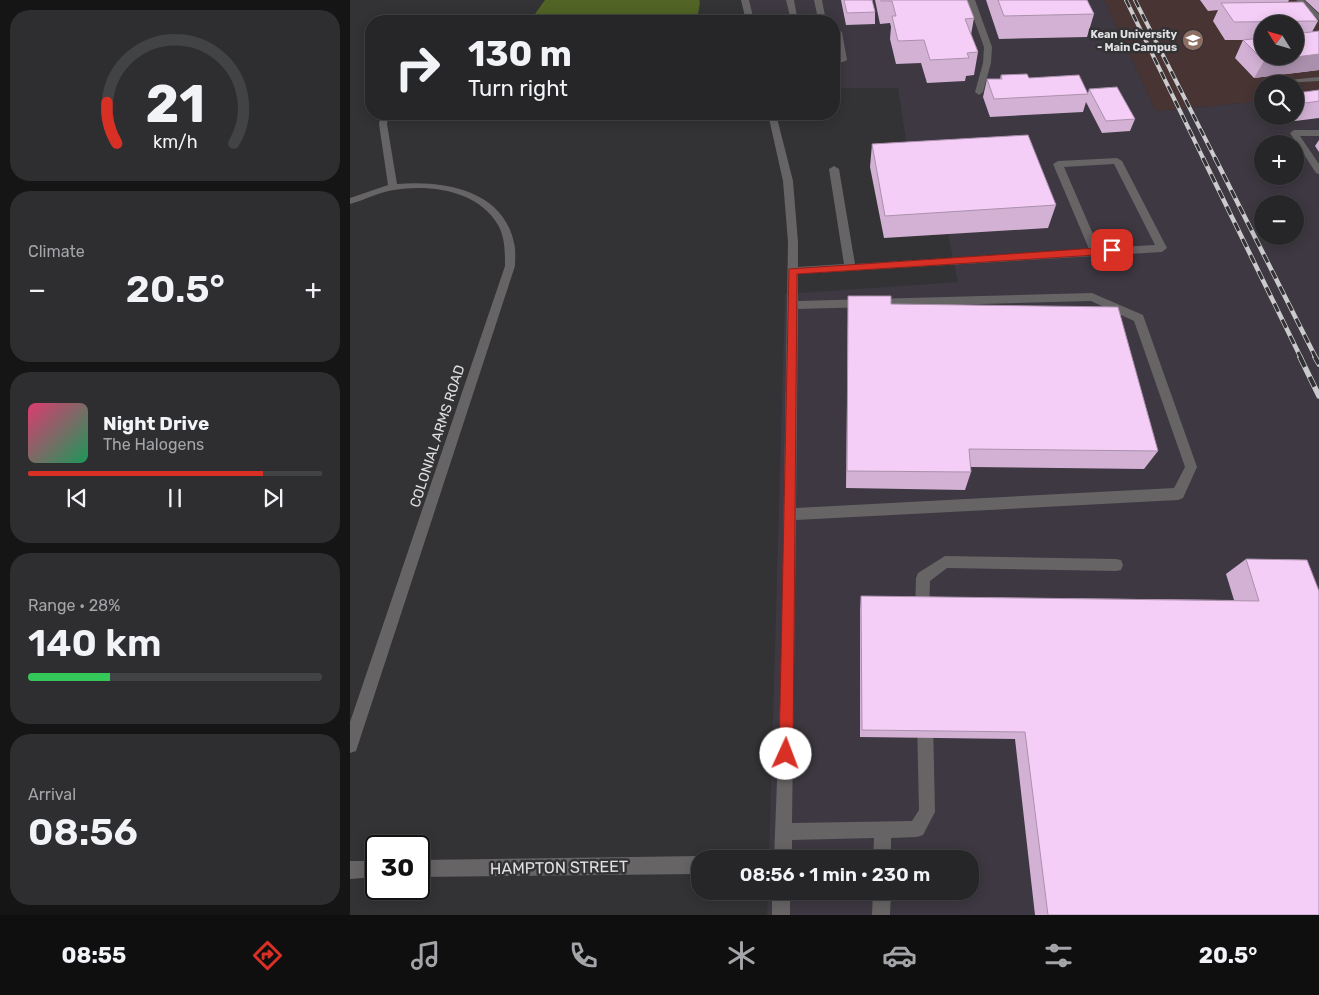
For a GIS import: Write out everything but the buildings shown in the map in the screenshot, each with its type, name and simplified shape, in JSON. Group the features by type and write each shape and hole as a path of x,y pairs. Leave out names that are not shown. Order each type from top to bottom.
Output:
{"street":[{"path":"745,0 749,15"},
{"path":"790,0 793,15"},
{"path":"818,0 821,15"},
{"path":"971,0 988,46 987,63 979,92"},
{"path":"1300,0 1317,16"},
{"path":"1305,14 1317,16"},
{"path":"840,43 843,60 840,60"},
{"path":"1304,80 1319,79"},
{"path":"384,120 393,187"},
{"path":"773,120 788,181 793,242 783,850"},
{"path":"1319,133 1294,134 1319,170"},
{"path":"793,271 1162,248 1117,161 1058,164 1095,251"},
{"path":"834,169 850,268"},
{"name":"COLONIAL ARMS ROAD","path":"350,201 393,187 425,184 472,196 487,202 498,215 507,232 512,250 510,266 350,745"},
{"path":"790,514 1178,494 1191,467 1139,318 1106,302 1092,297 792,305"},
{"path":"921,628 923,578 945,562 1116,565"},
{"path":"784,832 917,829 928,812 924,703"},
{"path":"882,850 883,830"},
{"name":"HAMPTON STREET","path":"430,869 691,865"},
{"path":"350,870 365,869"},
{"path":"781,915 782,900"},
{"path":"881,915 882,900"}],"shaded area":[{"path":"742,0 1104,0 1156,111 1254,102 1254,125 1304,125 1304,108 1319,95 1319,915 767,915 768,900 979,900 979,850 769,850 785,294 958,282 945,220 918,220 898,88 840,88 840,15 745,15"},
{"name":"Kean University - Main Campus","path":"1104,0 1319,0 1319,95 1304,96 1304,75 1254,75 1254,102 1156,111"}],"green space":[{"path":"545,0 699,0 700,2 698,15 534,15"}],"railway":[{"path":"1126,0 1204,160"},
{"path":"1135,0 1216,160"},
{"path":"1203,158 1301,358"},
{"path":"1215,158 1316,358"},
{"path":"1300,357 1319,396"},
{"path":"1315,357 1319,364"}],"place":[{"name":"Kean University - Main Campus","path":"1193,40"}],"route":[{"path":"786,754 793,271 1112,250"}]}
